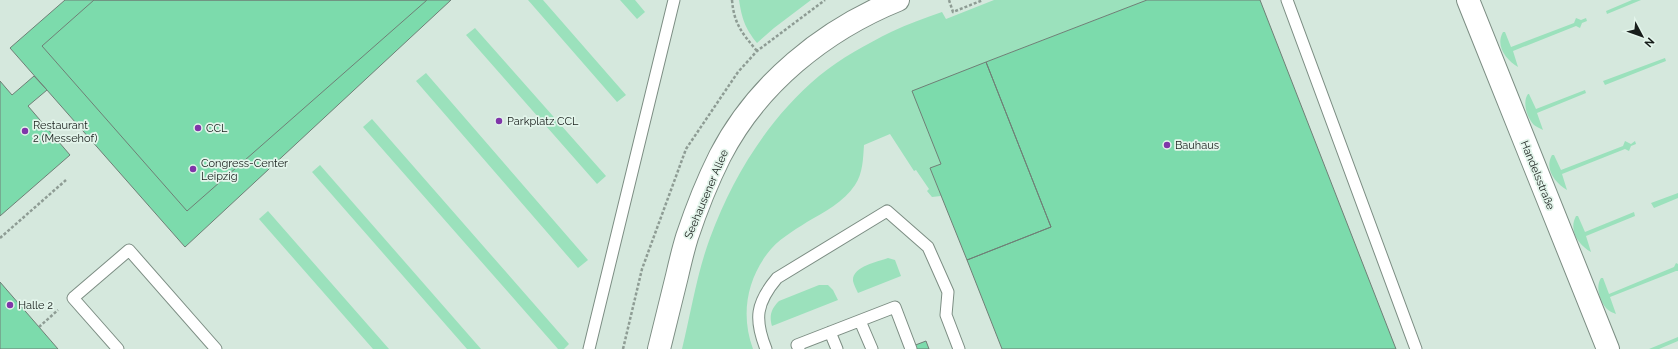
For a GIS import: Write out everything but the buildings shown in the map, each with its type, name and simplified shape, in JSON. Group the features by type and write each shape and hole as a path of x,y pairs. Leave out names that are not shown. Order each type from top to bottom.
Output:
{"main road":[{"name":"Seehausener Allee","path":"659,349 687,238 720,156 744,117 773,83 801,57 833,33 882,6 898,0"},
{"name":"Handelsstraße","path":"1468,0 1608,349"}],"lane":[{"path":"589,349 674,0"},
{"path":"1287,0 1416,349"},
{"path":"766,349 759,329 759,312 762,300 777,278 887,211 928,247 948,292 946,315 959,349"},
{"path":"118,349 73,298 129,250 216,349"},
{"path":"799,349 797,345 895,307 911,349"},
{"path":"860,321 872,349"},
{"path":"830,332 837,349"}],"path":[{"path":"732,0 736,21 741,31 757,52"},
{"path":"949,0 953,12 983,0"},
{"path":"0,238 66,180"},
{"path":"39,327 73,298"}],"green space":[{"path":"528,0 543,0 626,95 617,102"},
{"path":"620,0 635,0 645,12 637,19"},
{"path":"739,0 811,0 757,43 745,23 741,13"},
{"path":"994,0 1147,0 986,62 921,112 941,164 930,168 941,196 932,197 927,191 929,189 916,170 914,171 890,134 864,145 863,161 858,180 845,197 780,240 767,254 754,276 750,288 747,312 747,325 753,349 682,349 701,265 719,215 741,171 754,150 784,111 827,69 873,41 904,26 942,12 946,19"},
{"path":"1632,0 1641,0 1607,14 1606,11"},
{"path":"1576,18 1581,20 1586,18 1587,21 1582,23 1580,28 1576,26 1513,51 1518,67 1509,61 1503,52 1500,42 1503,32 1505,32 1511,47 1574,23"},
{"path":"475,28 606,176 597,184 466,35"},
{"path":"1665,58 1666,61 1605,85 1603,81"},
{"path":"426,73 588,260 578,268 416,81"},
{"path":"1585,90 1586,93 1537,113 1543,130 1531,122 1525,105 1528,94 1536,109"},
{"path":"372,119 569,344 564,349 558,349 363,127"},
{"path":"1625,141 1631,144 1635,141 1636,144 1631,146 1629,151 1625,149 1562,174 1567,190 1558,184 1552,175 1549,165 1552,155 1554,155 1561,170 1623,146"},
{"path":"320,165 481,349 467,349 312,172"},
{"path":"1678,193 1678,198 1654,208 1651,203"},
{"path":"268,211 389,349 373,349 259,219"},
{"path":"1634,212 1635,216 1586,236 1591,252 1582,246 1574,232 1573,227 1576,216 1578,216 1585,232"},
{"path":"888,258 895,260 901,276 858,293 853,281 857,272 866,265"},
{"path":"1676,263 1678,264 1678,271 1610,297 1616,314 1604,306 1598,290 1601,278 1603,278 1609,294 1674,267"},
{"path":"819,285 828,285 833,290 838,300 772,326 771,313 779,301"},
{"path":"1678,337 1678,341 1659,349 1649,349"}],"place":[{"name":"Parkplatz CCL","path":"499,121"},
{"name":"CCL","path":"198,128"},
{"name":"Restaurant 2 (Messehof)","path":"25,131"},
{"name":"Bauhaus","path":"1167,145"},
{"name":"Congress-Center Leipzig","path":"193,169"},
{"name":"Halle 2","path":"10,305"}]}
